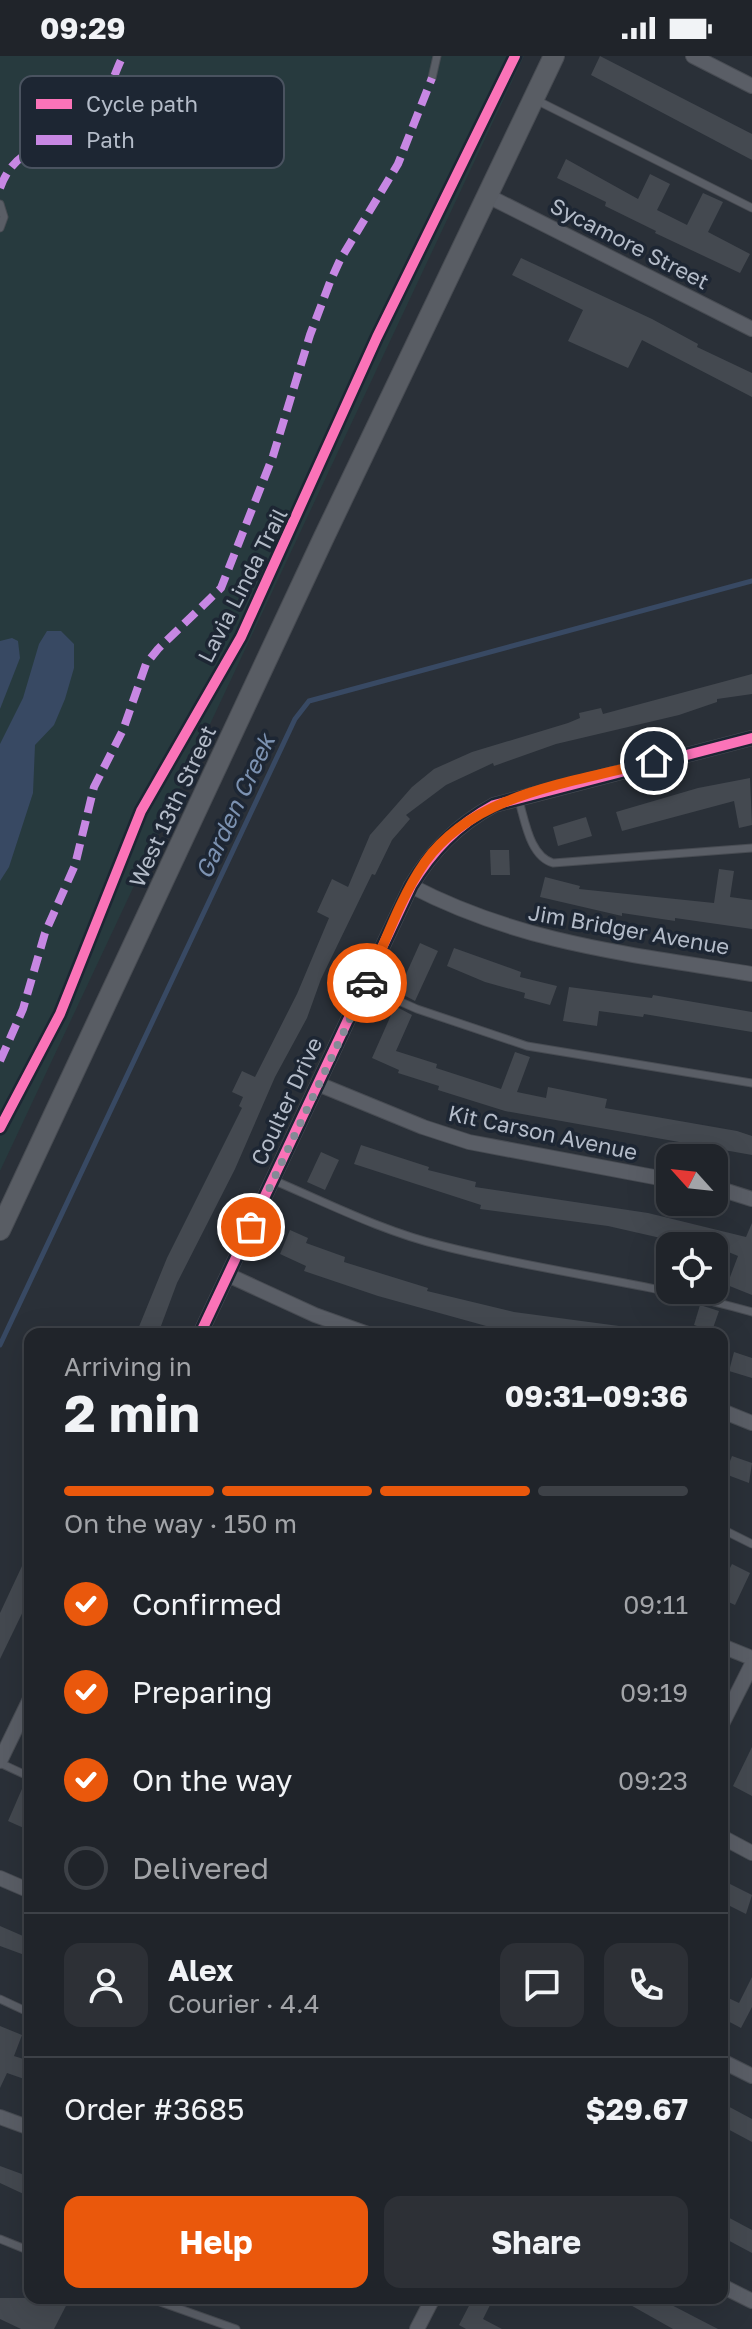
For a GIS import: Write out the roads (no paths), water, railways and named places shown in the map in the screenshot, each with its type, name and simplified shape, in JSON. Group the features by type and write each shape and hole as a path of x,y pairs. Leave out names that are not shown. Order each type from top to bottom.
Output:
{"main road":[{"name":"West 13th Street","path":"0,1230 554,56"}],"street":[{"path":"693,56 752,86"},
{"name":"Sycamore Street","path":"488,196 752,329"},
{"name":"Coulter Drive","path":"203,1328 411,886 424,864 454,831 494,805 752,738"},
{"name":"Jim Bridger Avenue","path":"411,886 489,923 559,943 752,974"},
{"name":"Kit Carson Avenue","path":"318,1084 423,1127 469,1142 656,1177"},
{"path":"728,1191 752,1199"},
{"path":"228,1275 351,1328"},
{"path":"728,1413 752,1423"},
{"path":"728,1649 752,1661 728,1711"},
{"path":"0,1762 24,1712"},
{"path":"728,1840 752,1853"},
{"path":"0,1878 24,1888"},
{"path":"728,2064 752,2076"},
{"path":"0,2117 24,2126"},
{"path":"728,2289 752,2301"},
{"path":"417,2329 430,2304"}],"lane":[{"path":"432,78 437,56"},
{"path":"534,99 752,208"},
{"path":"0,204 4,217 0,228"},
{"path":"518,798 536,850 545,861 553,863 752,848"},
{"path":"365,986 417,1009 527,1046 752,1083"},
{"path":"273,1180 385,1228 441,1246 693,1295 752,1312"},
{"path":"728,1532 752,1544"},
{"path":"0,1762 24,1774"},
{"path":"0,1999 24,2010"},
{"path":"0,2239 24,2249"},
{"path":"166,2304 236,2329"}],"water":[{"path":"47,631 61,631 74,644 74,668 54,725 35,745 33,793 9,867 0,881 0,744 23,698 39,644"},
{"path":"12,638 18,641 20,658 0,709 0,641"}],"waterway":[{"name":"Garden Creek","path":"0,1345 295,719 309,701 752,581"}]}
